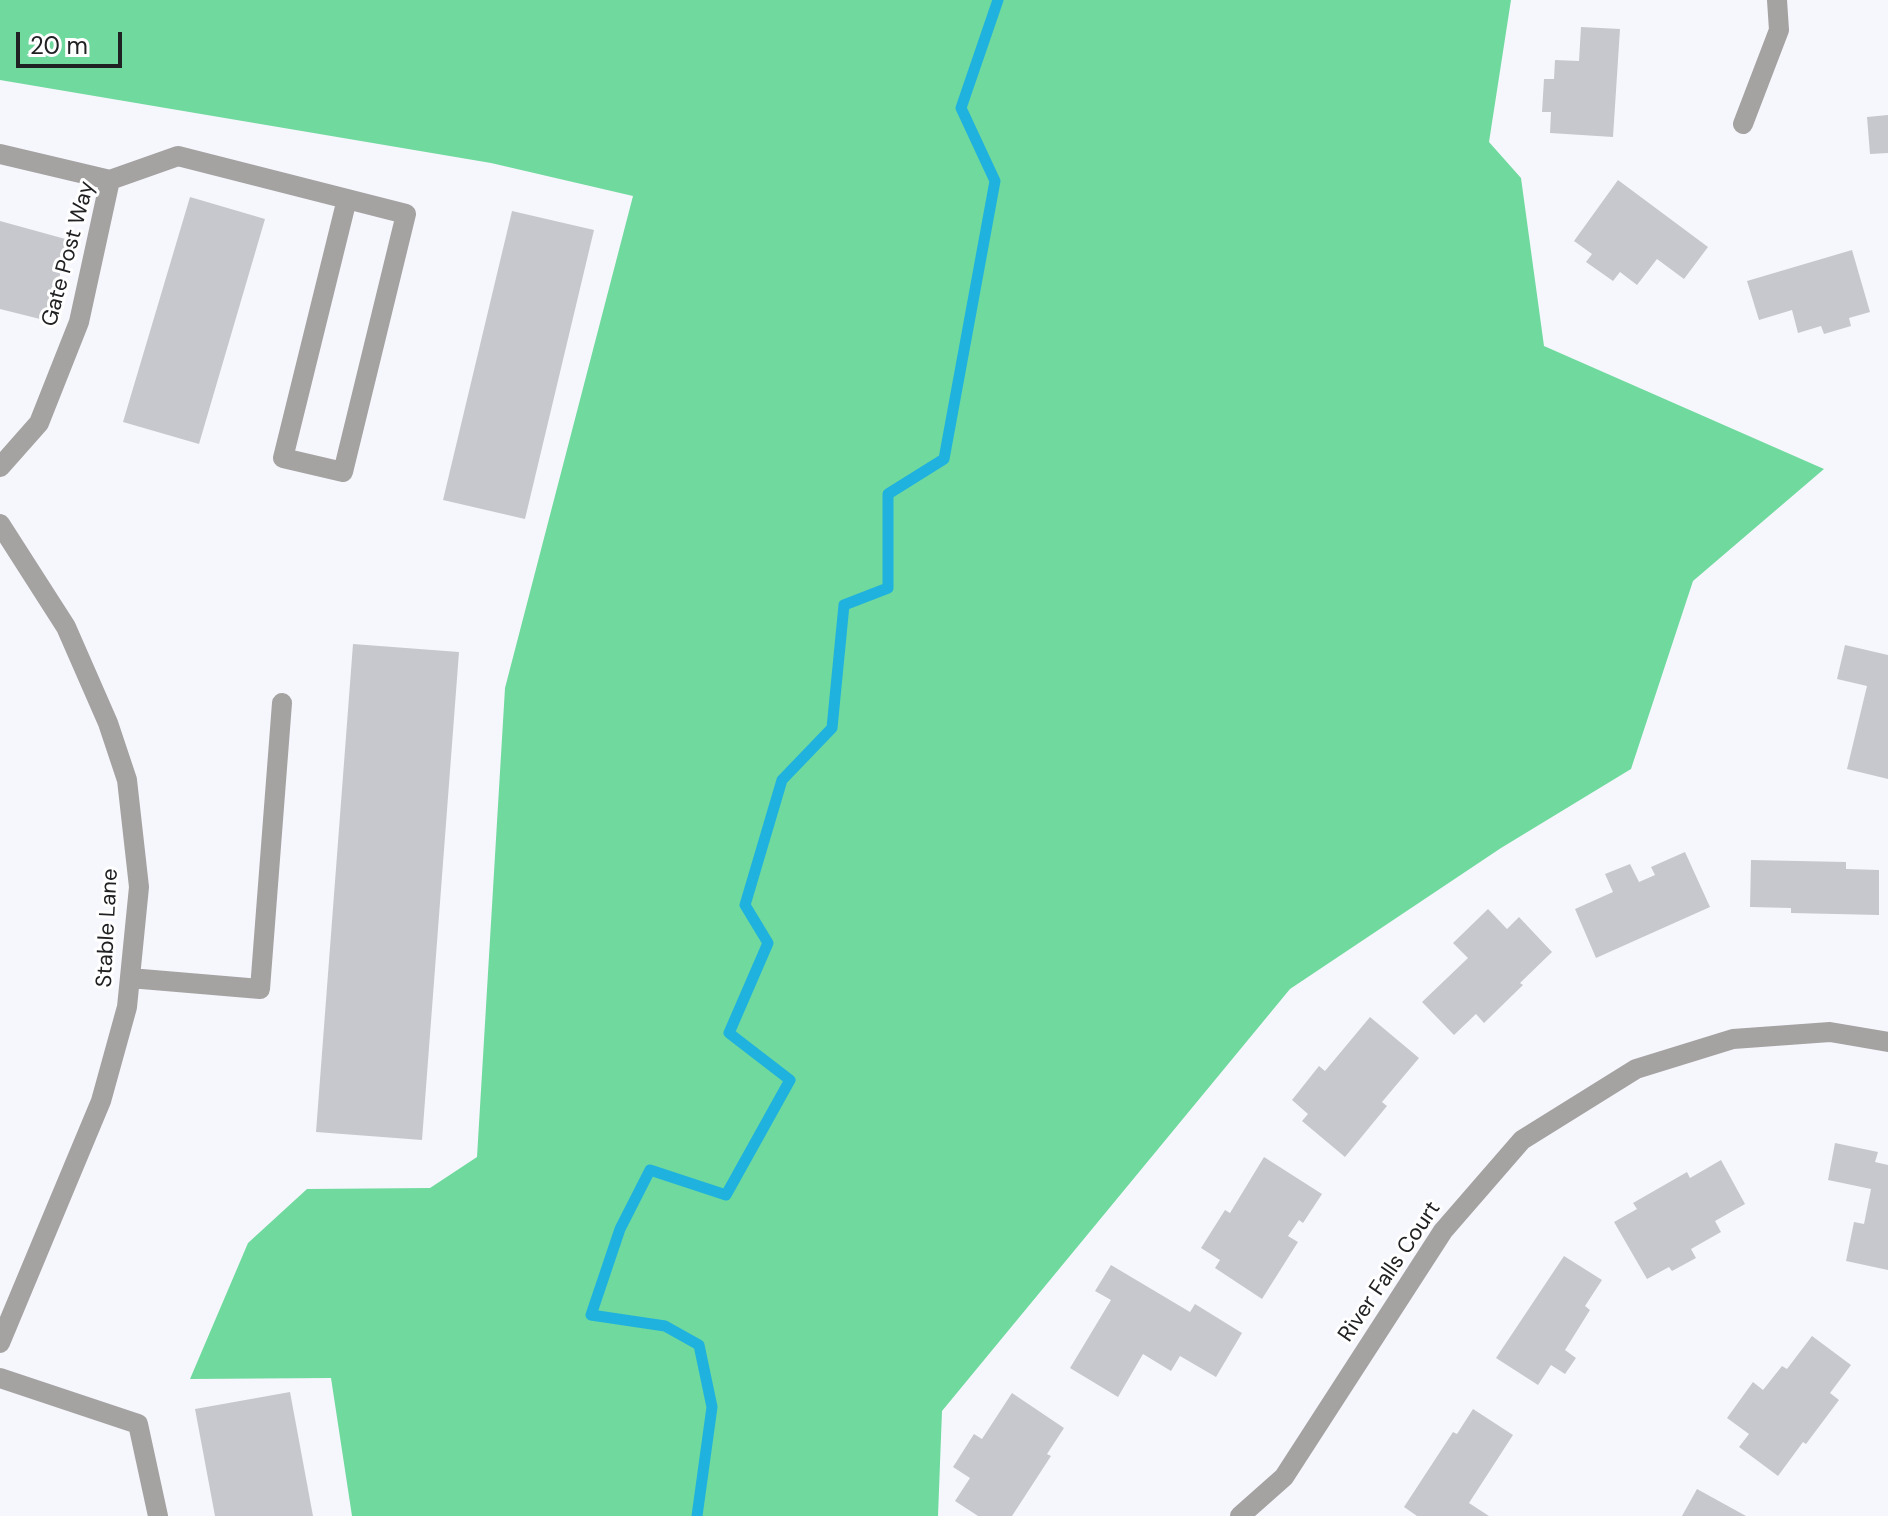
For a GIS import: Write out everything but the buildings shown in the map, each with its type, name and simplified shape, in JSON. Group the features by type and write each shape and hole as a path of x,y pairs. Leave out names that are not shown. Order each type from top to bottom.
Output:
{"street":[{"path":"1743,124 1779,30 1777,0"},
{"path":"0,154 110,180"},
{"name":"Gate Post Way","path":"0,467 39,423 79,322 110,180 178,156 406,214 343,472 283,458 347,199"},
{"name":"Stable Lane","path":"0,524 66,627 108,723 127,780 139,887 127,1007 101,1101 0,1343"},
{"path":"130,978 260,989 282,703"},
{"name":"River Falls Court","path":"1240,1516 1284,1477 1443,1231 1522,1140 1636,1069 1733,1039 1830,1032 1888,1042"},
{"path":"0,1378 138,1424 158,1516"}],"green space":[{"path":"0,0 1511,0 1489,142 1521,178 1544,346 1824,469 1693,581 1631,769 1501,848 1290,989 942,1411 938,1516 352,1516 331,1378 190,1379 248,1243 307,1189 430,1188 477,1157 505,688 633,196 491,163 0,80"}],"waterway":[{"path":"697,1516 712,1407 699,1345 665,1326 591,1315 620,1229 650,1170 726,1195 790,1080 729,1033 768,943 745,905 782,780 832,728 844,605 888,588 888,494 944,459 995,181 961,108 998,0"}]}
